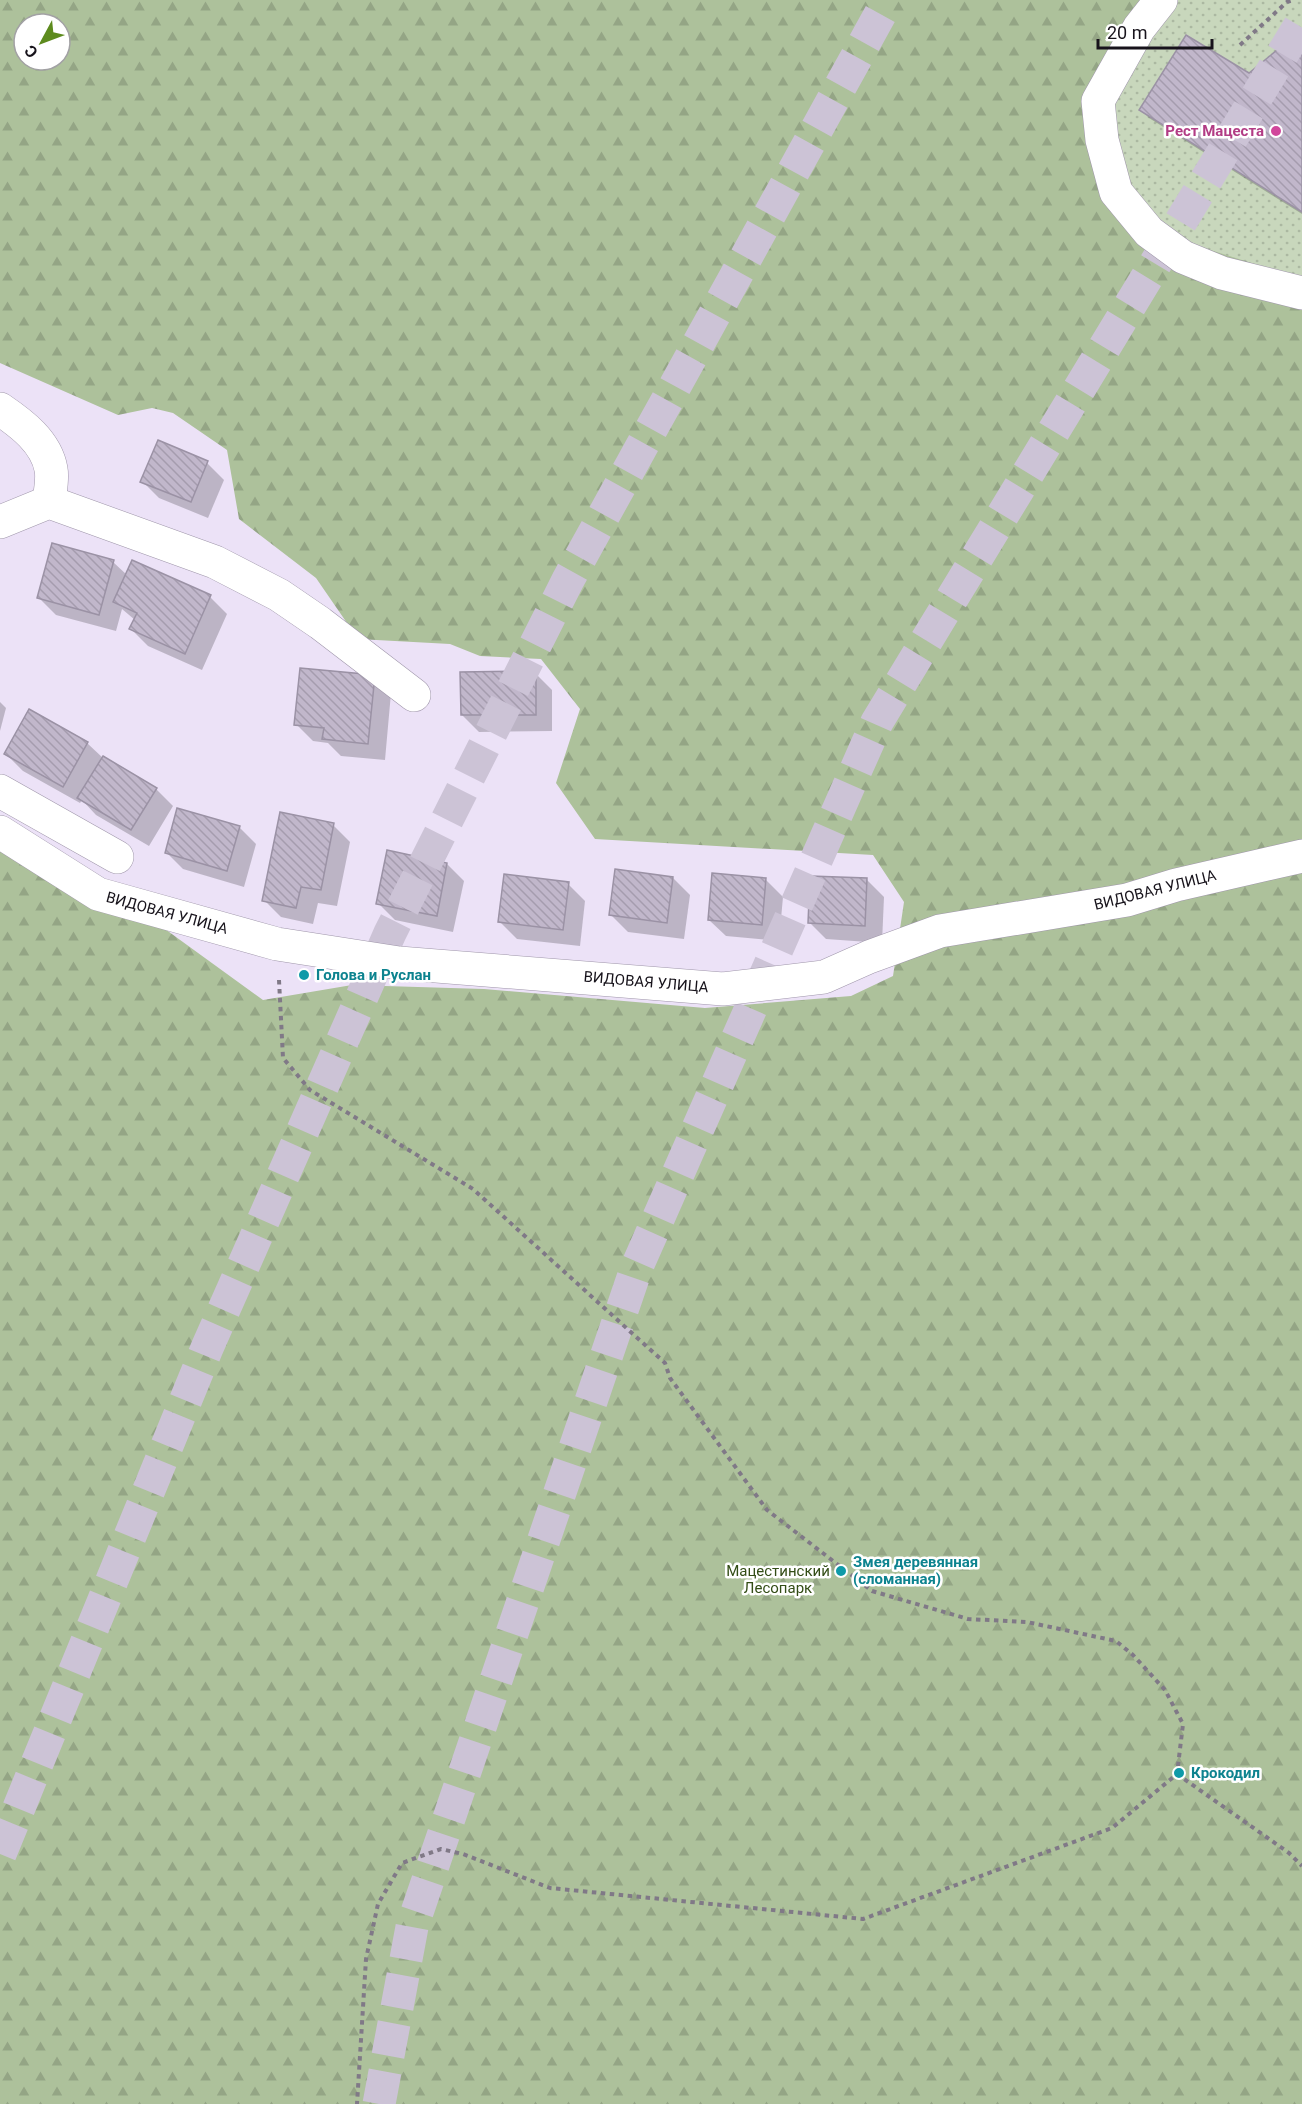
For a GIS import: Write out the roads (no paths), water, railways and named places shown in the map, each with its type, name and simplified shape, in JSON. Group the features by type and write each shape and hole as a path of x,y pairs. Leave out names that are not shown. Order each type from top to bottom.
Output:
{"street":[{"path":"1161,0 1138,28 1098,101 1102,140 1116,192 1149,232 1183,257 1222,273 1302,293"},
{"path":"0,409 20,423 44,448 51,470 49,502"},
{"path":"0,522 49,502 215,562 279,596 320,623 414,695"},
{"path":"0,791 117,857"},
{"name":"ВИДОВАЯ УЛИЦА","path":"0,832 98,894 277,944 399,963 723,988 824,977 869,957 940,931 1127,900 1176,885 1302,856"}],"tunnel":[{"path":"0,1854 207,1348 390,933 568,580 888,0"},
{"path":"379,2104 412,1927 636,1269 877,722 1302,22"}],"place":[{"name":"Рест Мацеста","path":"1276,131"},
{"name":"Голова и Руслан","path":"304,975"},
{"name":"Змея деревянная (сломанная)","path":"841,1571"},
{"name":"Крокодил","path":"1179,1773"}],"park label":[{"name":"Мацестинский Лесопарк","path":"778,1580"}]}
